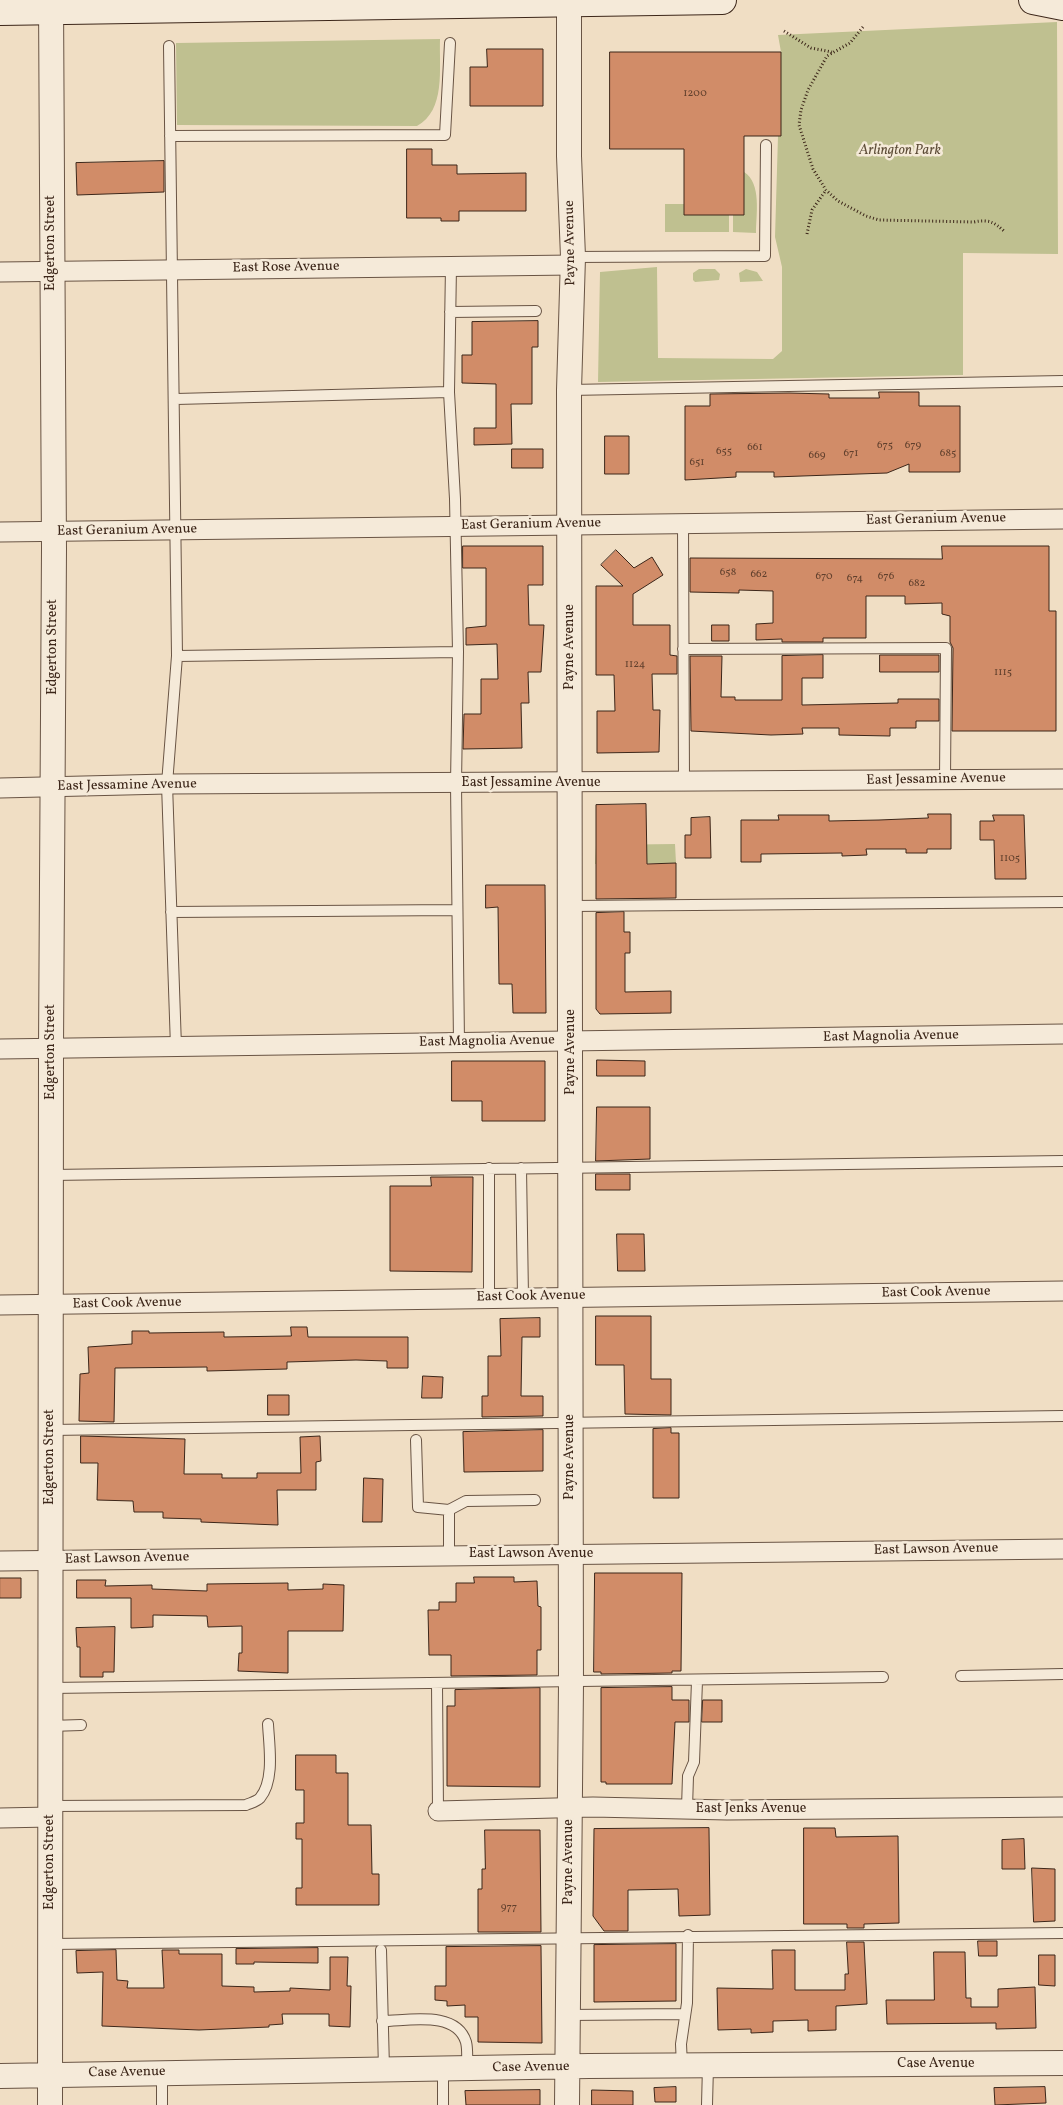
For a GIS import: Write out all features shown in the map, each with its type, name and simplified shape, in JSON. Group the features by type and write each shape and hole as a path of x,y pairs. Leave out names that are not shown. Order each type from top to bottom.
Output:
{"main road":[{"path":"0,11 51,5 722,0"},
{"path":"1033,0 1063,6"}],"street":[{"name":"Payne Avenue","path":"567,2105 571,1682 569,390 573,261 569,156 569,1"},
{"name":"Edgerton Street","path":"50,2105 50,1306 54,532 51,271 51,5"},
{"name":"East Rose Avenue","path":"0,272 451,266 573,261"},
{"name":"East Geranium Avenue","path":"0,532 1063,519"},
{"name":"East Jessamine Avenue","path":"0,788 167,784 456,784 1063,779"},
{"name":"East Magnolia Avenue","path":"0,1049 1063,1034"},
{"name":"East Cook Avenue","path":"0,1305 50,1306 571,1296 1063,1292"},
{"name":"East Lawson Avenue","path":"0,1561 449,1554 571,1555 1063,1549"},
{"name":"East Jenks Avenue","path":"438,1811 570,1807 727,1810 1063,1807"},
{"path":"0,1818 50,1812"},
{"name":"Case Avenue","path":"0,2076 567,2067 1063,2063"}],"lane":[{"path":"170,136 445,135 450,43"},
{"path":"170,46 171,269 176,399 175,530 177,656 167,784 176,1046"},
{"path":"573,261 765,256 766,145"},
{"path":"451,266 448,392 455,526 458,652 456,784 459,1042"},
{"path":"450,312 536,312"},
{"path":"569,390 1063,381"},
{"path":"176,399 448,392"},
{"path":"683,523 684,782"},
{"path":"683,649 946,648 945,780"},
{"path":"177,656 458,652"},
{"path":"571,906 1063,902"},
{"path":"171,912 458,910"},
{"path":"51,1175 571,1166 1063,1161"},
{"path":"489,1168 489,1298"},
{"path":"521,1168 523,1297"},
{"path":"50,1430 1063,1416"},
{"path":"416,1440 418,1506 449,1510 466,1501 534,1500"},
{"path":"449,1510 449,1554"},
{"path":"961,1676 1063,1674"},
{"path":"50,1688 696,1681 883,1677"},
{"path":"687,1808 688,1776 694,1762 696,1681"},
{"path":"437,1684 438,1811"},
{"path":"50,1812 246,1805 258,1800 265,1790 269,1767 268,1724"},
{"path":"50,1726 81,1725"},
{"path":"50,1944 569,1936 1063,1933"},
{"path":"682,2066 688,1936"},
{"path":"381,1950 384,2070"},
{"path":"568,2015 685,2014"},
{"path":"382,2021 444,2020 456,2026 465,2040 468,2069"},
{"path":"707,2105 708,2066"},
{"path":"443,2070 443,2105"},
{"path":"162,2072 162,2105"}],"path":[{"path":"863,27 850,43 832,52 808,90 801,110 799,125 809,161 826,190 847,208 876,220 990,220 1004,232"},
{"path":"784,31 811,48 832,52"},
{"path":"807,234 812,210 826,190"}],"green space":[{"name":"Arlington Park","path":"1057,22 1058,254 963,253 963,375 598,382 600,272 657,267 658,358 773,359 782,351 782,267 775,237 778,136 781,136 781,52 778,35"},
{"path":"440,39 440,75 437,99 433,110 417,126 177,125 176,43"},
{"path":"744,172 750,177 756,191 756,233 733,232 733,215"},
{"path":"665,204 684,204 729,215 729,232 665,232"},
{"path":"699,269 715,269 720,274 719,280 695,282 693,280 693,273"},
{"path":"746,269 757,272 763,281 740,282 739,273"},
{"path":"675,844 676,863 595,864 596,845"}],"building":[{"path":"487,49 543,49 543,106 470,106 470,67 487,67"},
{"path":"610,52 781,52 781,136 744,136 744,215 684,215 684,149 610,149"},
{"path":"407,149 432,149 432,165 457,165 457,174 526,173 526,211 459,211 459,221 441,221 441,218 407,218"},
{"path":"164,161 164,192 77,195 76,163"},
{"path":"538,321 538,347 532,347 532,404 511,404 512,444 474,445 474,428 496,428 496,384 462,383 462,355 472,355 472,322"},
{"path":"879,392 919,392 919,406 960,406 960,472 909,472 909,464 887,473 774,477 774,472 736,472 736,477 685,480 685,406 710,406 710,394 789,393 829,394 829,398 879,398"},
{"path":"605,436 629,436 629,474 605,474"},
{"path":"512,449 543,449 543,468 512,468"},
{"path":"463,546 543,546 543,585 528,585 529,625 544,625 541,672 528,672 529,703 521,703 522,748 463,749 464,714 481,714 481,679 498,679 497,644 466,645 466,628 486,626 486,568 463,568"},
{"path":"942,546 1049,546 1049,611 1056,611 1056,731 952,731 953,648 950,642 950,616 942,614 942,603 905,604 905,596 866,596 866,638 823,638 823,642 782,642 782,639 756,640 756,624 773,623 773,591 739,590 739,593 690,592 690,558 942,559"},
{"path":"616,550 634,568 652,557 663,575 633,594 633,625 670,625 670,655 677,656 677,674 652,674 653,710 660,710 659,752 597,753 597,711 615,711 614,675 596,675 596,586 623,586 601,565"},
{"path":"712,625 729,625 729,641 712,641"},
{"path":"823,655 823,678 802,678 802,705 898,703 898,699 939,699 939,721 916,721 916,728 890,728 890,736 839,735 839,728 802,728 803,734 771,735 691,731 690,656 722,656 721,697 735,697 735,700 782,700 782,656"},
{"path":"880,655 939,655 939,672 880,672"},
{"path":"646,804 647,864 676,863 676,898 596,899 596,805"},
{"path":"928,814 951,814 951,849 927,849 927,853 906,853 906,849 866,849 867,855 842,856 842,853 761,854 761,862 741,862 741,820 779,820 778,815 829,815 829,821 879,820 928,818"},
{"path":"993,815 1024,815 1026,879 995,879 994,840 980,840 980,821 994,821"},
{"path":"710,817 711,858 685,858 685,835 691,835 691,818"},
{"path":"486,885 545,885 546,1013 513,1013 512,984 499,984 498,907 486,908"},
{"path":"624,912 624,932 630,932 630,953 625,953 625,992 671,991 671,1013 600,1014 596,1009 596,913"},
{"path":"597,1060 645,1061 645,1076 597,1076"},
{"path":"452,1061 545,1061 545,1121 482,1121 482,1101 452,1101"},
{"path":"597,1107 650,1107 650,1159 596,1161"},
{"path":"596,1174 630,1174 630,1190 596,1190"},
{"path":"431,1177 473,1177 472,1272 390,1271 390,1186 431,1186"},
{"path":"617,1234 644,1234 645,1271 618,1271"},
{"path":"596,1316 651,1316 651,1379 671,1379 671,1415 625,1414 624,1365 596,1365"},
{"path":"540,1318 540,1337 522,1337 521,1396 543,1396 543,1416 482,1417 482,1396 488,1396 488,1356 501,1356 500,1319"},
{"path":"291,1327 307,1327 308,1337 408,1337 408,1368 387,1368 387,1361 356,1360 287,1362 287,1369 207,1371 207,1367 115,1368 114,1422 79,1421 80,1374 89,1373 88,1347 132,1344 132,1331 149,1331 149,1333 224,1332 224,1337 291,1336"},
{"path":"423,1376 443,1377 442,1398 422,1398"},
{"path":"268,1395 289,1395 289,1415 268,1415"},
{"path":"671,1428 671,1433 679,1433 679,1498 653,1498 653,1429"},
{"path":"543,1430 543,1471 464,1472 463,1432"},
{"path":"81,1436 185,1439 184,1474 222,1474 222,1478 257,1478 257,1473 301,1473 300,1437 320,1436 321,1461 316,1462 316,1490 277,1490 278,1525 201,1522 201,1519 163,1518 163,1512 134,1512 133,1501 97,1500 98,1463 81,1463"},
{"path":"364,1478 383,1479 382,1522 363,1522"},
{"path":"595,1573 682,1573 681,1671 672,1671 672,1673 601,1674 601,1672 594,1672"},
{"path":"474,1577 514,1577 514,1582 537,1581 538,1606 541,1607 541,1650 537,1650 537,1675 451,1676 451,1655 429,1655 428,1610 439,1610 439,1602 456,1602 456,1583 474,1583"},
{"path":"0,1578 21,1578 21,1598 0,1598"},
{"path":"77,1580 106,1580 105,1586 152,1585 152,1589 207,1591 207,1584 288,1583 288,1590 323,1589 323,1584 344,1585 343,1631 288,1631 288,1673 238,1671 239,1653 242,1653 242,1626 208,1627 207,1616 153,1615 153,1627 131,1628 131,1598 77,1598"},
{"path":"115,1627 114,1672 103,1672 103,1677 80,1677 80,1647 77,1647 76,1628"},
{"path":"672,1687 672,1700 689,1700 689,1722 675,1722 672,1784 606,1784 606,1782 601,1782 601,1688"},
{"path":"540,1688 540,1787 447,1786 447,1706 455,1706 455,1690"},
{"path":"703,1700 722,1700 722,1722 702,1722"},
{"path":"296,1755 336,1755 336,1773 348,1773 348,1825 371,1825 372,1874 379,1874 379,1905 296,1905 296,1888 302,1888 302,1839 296,1839 296,1823 304,1823 304,1790 296,1790"},
{"path":"709,1828 710,1915 679,1916 678,1889 628,1890 628,1931 604,1931 593,1916 594,1829"},
{"path":"804,1828 835,1828 836,1837 898,1836 899,1923 864,1924 864,1928 847,1928 847,1924 804,1924"},
{"path":"485,1830 540,1830 541,1932 478,1932 478,1889 482,1889 482,1869 485,1869"},
{"path":"1024,1839 1025,1869 1002,1869 1002,1840"},
{"path":"1032,1868 1055,1869 1055,1921 1034,1922"},
{"path":"978,1941 997,1941 997,1956 979,1956"},
{"path":"847,1942 864,1942 867,2004 836,2006 836,2030 808,2031 808,2020 773,2021 773,2032 751,2033 751,2029 718,2030 717,1988 773,1989 772,1950 795,1950 795,1990 845,1990 845,1974 848,1974"},
{"path":"676,1944 676,2001 594,2002 594,1945"},
{"path":"541,1946 542,2043 478,2042 478,2017 465,2017 465,2005 447,2006 447,2001 435,2000 435,1986 446,1986 446,1947"},
{"path":"318,1948 318,1963 254,1962 254,1964 236,1964 236,1949"},
{"path":"116,1950 117,1980 128,1981 127,1988 164,1988 162,1950 179,1950 179,1954 222,1954 222,1986 254,1987 254,1992 290,1991 290,1988 330,1990 330,1957 348,1957 347,1986 351,1986 350,2027 329,2026 329,2014 282,2014 283,2024 269,2025 269,2027 199,2030 102,2026 103,1972 77,1973 76,1951"},
{"path":"934,1952 965,1952 966,1998 971,1998 971,2007 998,2007 998,1989 1035,1987 1036,2028 996,2029 996,2023 887,2024 886,2000 934,2000"},
{"path":"1039,1955 1055,1955 1055,1986 1039,1985"},
{"path":"676,2087 676,2102 655,2102 654,2088"},
{"path":"1045,2087 1046,2103 995,2105 994,2088"},
{"path":"540,2090 540,2105 466,2105 465,2091"},
{"path":"592,2090 633,2091 633,2105 592,2105"}]}
